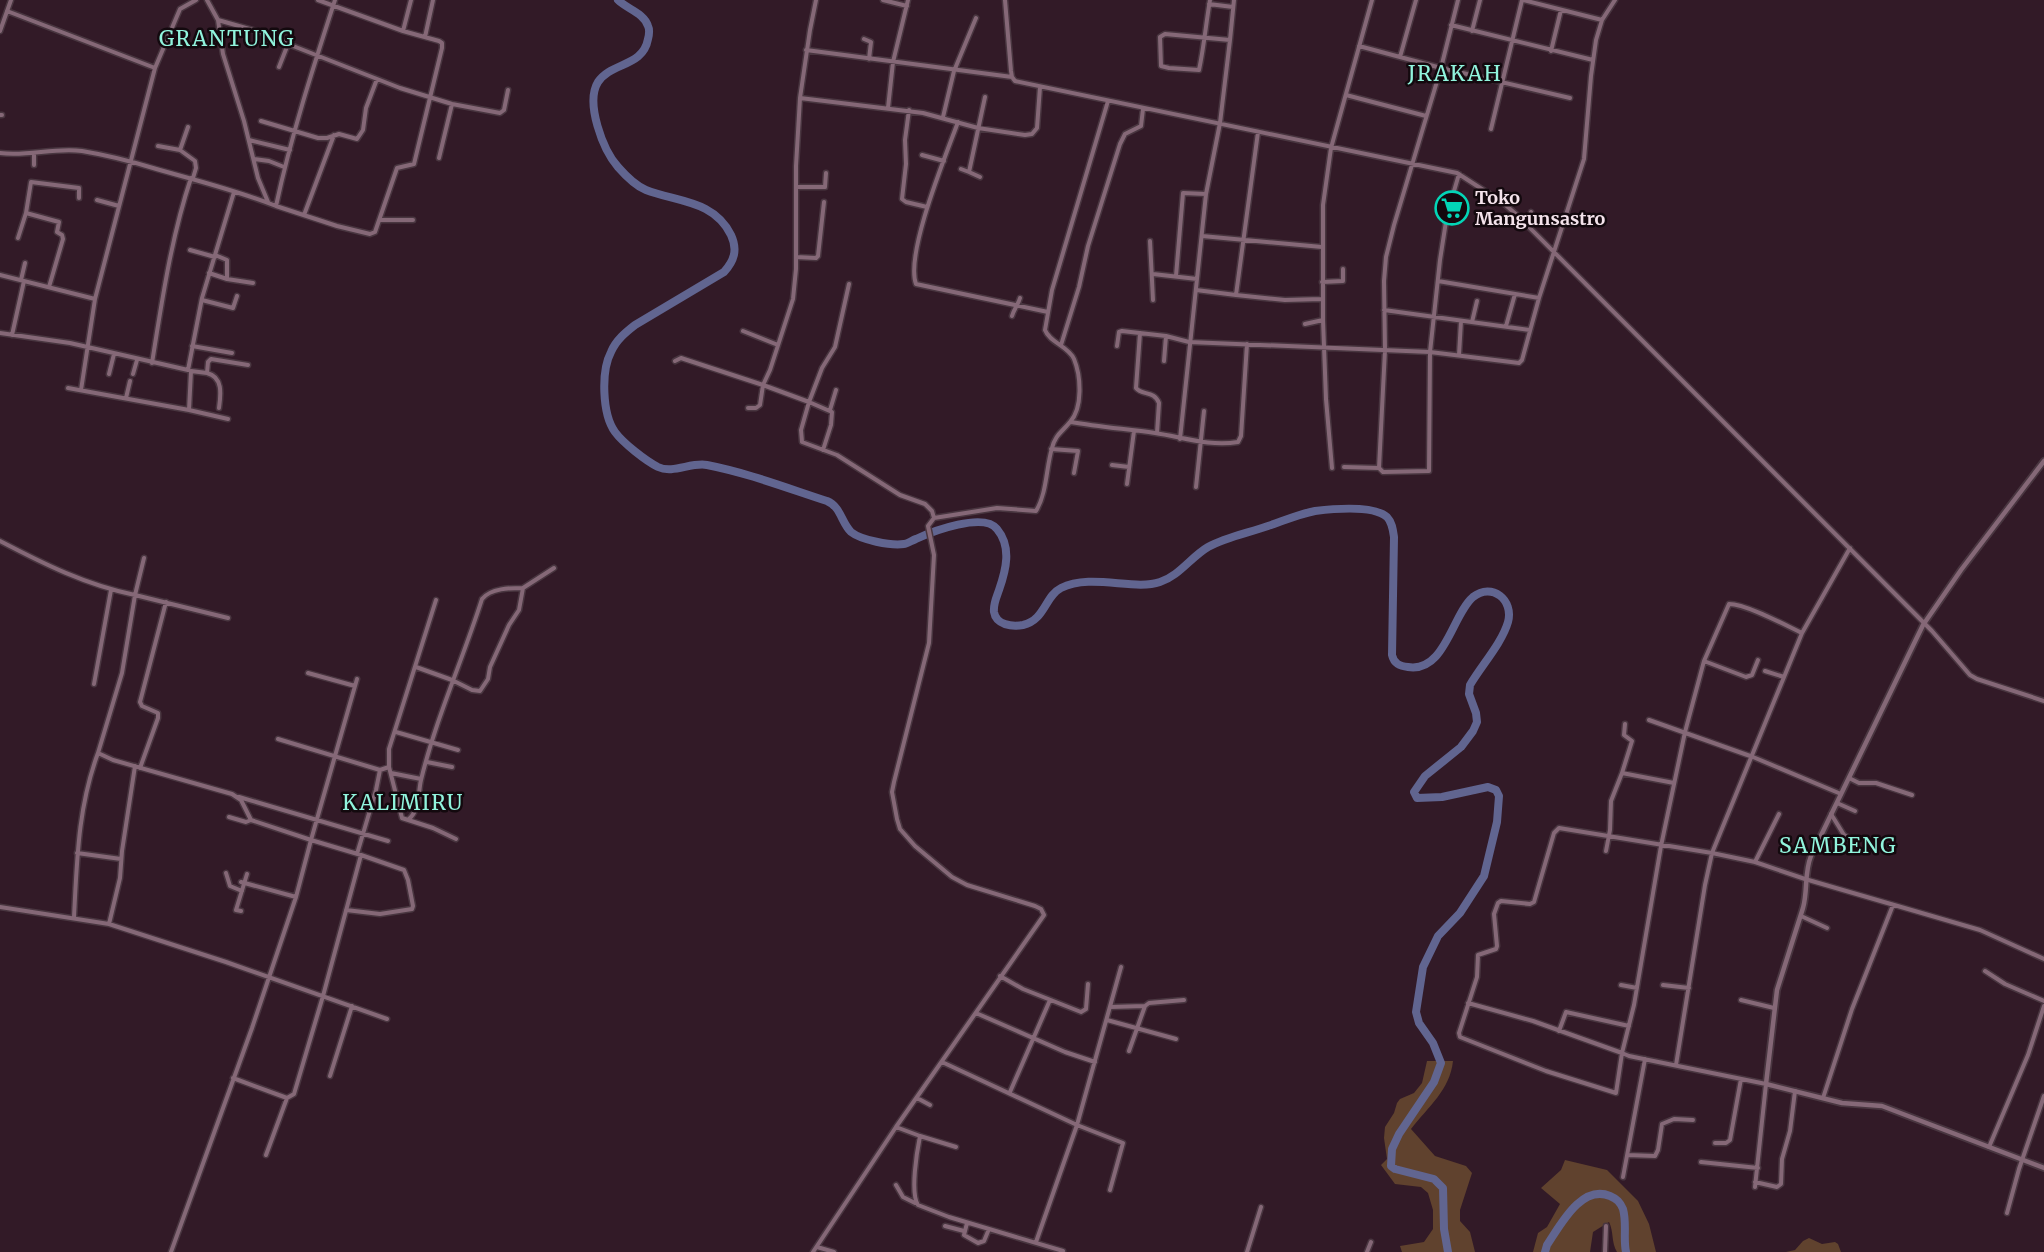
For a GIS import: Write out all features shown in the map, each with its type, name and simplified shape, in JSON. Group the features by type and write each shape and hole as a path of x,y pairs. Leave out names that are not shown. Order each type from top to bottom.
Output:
{"street":[{"path":"0,31 11,0"},
{"path":"81,390 95,299 154,68 180,9 196,0"},
{"path":"207,0 218,20 223,54 268,203"},
{"path":"0,153 69,150 131,161 192,178 337,226 370,234 375,232 397,168 414,164 443,45 439,41 403,31 318,0"},
{"path":"276,206 284,167 335,0"},
{"path":"403,31 411,1 405,0"},
{"path":"425,37 432,0"},
{"path":"748,408 756,408 760,405 764,385 793,299 800,98 806,50 816,0"},
{"path":"883,0 907,6"},
{"path":"888,108 893,62 908,0"},
{"path":"1005,0 1012,78"},
{"path":"1180,439 1206,194 1220,123 1234,0"},
{"path":"1332,468 1326,399 1323,320 1323,205 1331,148 1372,0"},
{"path":"1401,57 1416,0"},
{"path":"1379,468 1385,350 1386,257 1441,68 1458,0"},
{"path":"1472,31 1480,0"},
{"path":"1491,129 1523,0 1602,20"},
{"path":"1117,346 1120,331 1166,336 1189,342 1431,352 1519,363 1522,360 1539,297 1584,159 1593,60 1602,20 1615,0"},
{"path":"1230,40 1204,37 1163,34 1160,37 1161,66 1198,70 1204,37 1209,2 1233,7"},
{"path":"1551,51 1561,10"},
{"path":"7,11 154,68"},
{"path":"943,117 954,71 976,18"},
{"path":"218,20 274,36 288,44 377,79 452,104 500,113 504,110 508,90"},
{"path":"1451,25 1593,60"},
{"path":"864,39 871,42 869,59"},
{"path":"279,67 288,44"},
{"path":"1359,46 1570,98"},
{"path":"806,50 1012,78 1016,81 1108,102 1220,123 1459,174 1502,202 1528,224 1554,253 1850,548 1923,625 1932,631 1973,677 2044,701"},
{"path":"261,121 324,139 335,134 359,138 363,130 371,92 377,79"},
{"path":"800,98 909,110 943,117 978,128 1025,135 1032,134 1037,128 1040,87"},
{"path":"1346,95 1426,116"},
{"path":"969,172 985,97"},
{"path":"934,518 1003,508 1036,511 1043,493 1051,449 1058,432 1071,422 1080,393 1079,375 1072,356 1046,332 1055,279 1108,102"},
{"path":"439,158 452,104"},
{"path":"1061,346 1079,287 1088,246 1120,144 1125,134 1141,126 1143,109"},
{"path":"909,110 904,140 906,164 903,199 906,202 927,207"},
{"path":"957,122 927,207 915,257 916,284 1048,312"},
{"path":"180,150 189,127"},
{"path":"1236,295 1258,132"},
{"path":"304,215 335,134"},
{"path":"249,140 290,150"},
{"path":"152,363 172,244 180,211 196,168 195,161 180,150 158,146"},
{"path":"34,153 34,165"},
{"path":"922,155 944,161"},
{"path":"254,159 284,167"},
{"path":"961,169 980,177"},
{"path":"796,187 825,187 825,173"},
{"path":"1344,467 1379,468 1383,472 1429,471 1431,352 1438,281 1446,215 1459,174"},
{"path":"18,238 26,213 30,185 33,182 79,188 79,198"},
{"path":"189,410 189,370 192,346 209,273 234,192"},
{"path":"1176,276 1183,193 1206,194"},
{"path":"97,200 119,206"},
{"path":"796,256 816,258 818,256 824,202"},
{"path":"1528,224 1531,212"},
{"path":"26,213 59,222 57,232 62,235 63,239 49,287"},
{"path":"380,220 413,220"},
{"path":"1202,236 1322,247"},
{"path":"1150,241 1152,300"},
{"path":"190,250 227,260 227,279"},
{"path":"12,335 25,263"},
{"path":"1322,282 1343,281 1344,269"},
{"path":"209,273 227,279 253,283"},
{"path":"1152,274 1197,279"},
{"path":"0,275 95,299"},
{"path":"1438,281 1539,297"},
{"path":"813,1252 896,1127 1000,976 1043,918 1043,911 1035,906 968,885 935,864 900,829 893,801 894,782 929,642 934,555 928,528 934,518 932,511 925,504 900,495 841,457 804,444 801,440 801,430 809,402 822,368 835,346 849,284"},
{"path":"1196,290 1285,300 1323,299"},
{"path":"1506,326 1515,294"},
{"path":"202,300 233,308 237,296"},
{"path":"1012,315 1020,298"},
{"path":"1472,322 1477,301"},
{"path":"1384,310 1530,330"},
{"path":"1305,324 1323,320"},
{"path":"1460,355 1461,321"},
{"path":"743,331 778,345"},
{"path":"0,333 87,347 137,360 212,374 219,382 221,395 219,408"},
{"path":"1140,333 1136,388 1138,391 1154,394 1157,398 1159,403 1157,433"},
{"path":"1164,361 1166,336"},
{"path":"1071,422 1103,428 1157,433 1180,439 1236,443 1240,440 1247,344"},
{"path":"192,346 232,353"},
{"path":"109,374 114,354"},
{"path":"675,361 681,358 764,385 830,410"},
{"path":"207,373 208,362 212,359 248,365"},
{"path":"133,375 137,360"},
{"path":"126,398 129,381"},
{"path":"68,388 228,419"},
{"path":"823,450 831,425 832,412 830,410 836,390"},
{"path":"1196,487 1204,411"},
{"path":"1127,484 1134,431"},
{"path":"1051,449 1078,451 1074,473"},
{"path":"1796,1090 1790,1131 1782,1159 1781,1184 1777,1187 1755,1185 1774,1008 1780,978 1806,898 1805,879 1811,856 1923,625 2044,460"},
{"path":"1112,465 1129,467"},
{"path":"0,541 79,580 228,618"},
{"path":"1676,1065 1705,885 1713,853 1802,633 1850,548"},
{"path":"74,917 77,853 86,787 119,683 144,558"},
{"path":"409,819 416,809 421,779 452,680 483,597 505,589 523,588 554,568"},
{"path":"416,667 472,690 480,691 508,625 519,610 523,588"},
{"path":"94,684 111,590"},
{"path":"436,600 389,749 389,767 401,816 456,839"},
{"path":"110,924 138,767 158,718 158,713 142,706 140,702 166,602"},
{"path":"1802,633 1747,608 1730,604 1722,617 1704,661 1685,732 1661,846 1637,988 1622,1053 1617,1092 1614,1094 1546,1071 1460,1037 1459,1033 1477,977 1478,955 1497,946 1494,914 1498,903 1501,901 1530,904 1534,902 1556,829 1559,828 1661,846 1713,853 1755,862 1805,879 1980,930 2044,959"},
{"path":"1704,661 1746,677 1752,675 1758,660"},
{"path":"1766,670 1784,677"},
{"path":"308,673 355,686"},
{"path":"171,1252 213,1140 296,897 357,679"},
{"path":"1649,720 1753,757 1841,794"},
{"path":"1606,850 1611,801 1632,742 1623,735 1625,724"},
{"path":"396,732 458,750"},
{"path":"278,739 380,770 389,767"},
{"path":"98,753 113,760 388,841"},
{"path":"427,762 452,767"},
{"path":"266,1155 286,1098 294,1094 346,910 362,833 380,770"},
{"path":"391,773 421,779"},
{"path":"1622,773 1674,783"},
{"path":"1849,778 1859,783 1876,783 1912,795"},
{"path":"238,797 251,820"},
{"path":"1837,803 1855,812"},
{"path":"1755,862 1779,814"},
{"path":"1831,814 1844,835 1857,842"},
{"path":"229,817 246,822 251,820 404,870 408,880 412,909 380,914 346,910"},
{"path":"77,853 121,859"},
{"path":"226,873 230,886 242,891"},
{"path":"241,911 236,910 247,874"},
{"path":"243,883 296,897"},
{"path":"1823,1098 1852,1009 1893,905"},
{"path":"0,907 110,924 387,1019"},
{"path":"1801,916 1827,928"},
{"path":"1036,1242 1077,1125 1121,967"},
{"path":"1985,971 2044,1004 2028,1055 1989,1147"},
{"path":"1000,976 1077,1011 1086,1009 1088,984"},
{"path":"1621,985 1637,988"},
{"path":"1663,985 1689,988"},
{"path":"1010,1092 1050,1000"},
{"path":"1110,1007 1145,1006 1149,1003 1184,1000"},
{"path":"1742,1000 1774,1008"},
{"path":"1468,1003 1533,1021 1645,1059 1796,1090 1842,1103 1882,1106 2044,1168"},
{"path":"330,1076 352,1006"},
{"path":"1129,1051 1145,1006"},
{"path":"1559,1031 1566,1012 1629,1026"},
{"path":"976,1013 1033,1039 1095,1062"},
{"path":"1107,1020 1176,1040"},
{"path":"1623,1177 1645,1059"},
{"path":"942,1062 1123,1144 1110,1190"},
{"path":"233,1078 286,1098"},
{"path":"1715,1143 1726,1143 1730,1140 1741,1078"},
{"path":"2007,1213 2022,1159 2044,1096"},
{"path":"917,1098 930,1105"},
{"path":"1627,1155 1655,1156 1662,1124 1674,1119 1693,1120"},
{"path":"896,1127 920,1137 956,1147"},
{"path":"916,1203 915,1172 920,1137"},
{"path":"1701,1162 1758,1168"},
{"path":"896,1185 903,1197 916,1203 967,1222 1063,1251"},
{"path":"1246,1252 1261,1207"},
{"path":"967,1222 965,1237 981,1243 989,1229"},
{"path":"945,1226 964,1231"},
{"path":"1605,1252 1606,1226"},
{"path":"1367,1252 1371,1242"},
{"path":"817,1247 834,1252"}],"shaded area":[{"path":"1427,1061 1453,1061 1448,1081 1411,1129 1435,1156 1466,1166 1472,1173 1460,1210 1460,1221 1470,1232 1475,1252 1402,1252 1400,1246 1424,1242 1433,1229 1433,1210 1428,1193 1421,1187 1395,1184 1381,1165 1387,1159 1385,1127 1400,1099 1414,1093 1422,1083"},
{"path":"1565,1160 1607,1170 1638,1201 1649,1224 1656,1252 1617,1252 1609,1222 1593,1232 1590,1252 1533,1252 1538,1233 1547,1227 1560,1204 1541,1188 1561,1170"},
{"path":"1809,1238 1822,1244 1835,1242 1841,1252 1786,1252 1795,1250"}],"waterway":[{"path":"618,0 643,18 649,32 645,48 640,55 611,71 598,82 595,91 595,114 607,150 621,170 642,188 694,204 715,215 731,235 734,246 732,259 724,272 635,325 618,340 611,352 604,381 607,415 615,432 647,461 664,469 695,465 722,468 827,501 835,507 851,532 876,542 906,544 958,525 981,522 990,524 1002,536 1006,551 1005,567 994,612 998,620 1014,626 1023,625 1036,618 1051,596 1061,588 1085,582 1138,585 1160,582 1173,575 1208,547 1222,540 1309,512 1322,510 1363,509 1381,513 1391,524 1394,537 1392,655 1394,661 1402,666 1421,666 1431,661 1473,597 1487,591 1505,600 1509,614 1505,630 1470,685 1469,694 1477,722 1473,731 1461,747 1425,776 1414,792 1417,798 1442,797 1488,787 1496,790 1499,796 1497,822 1484,876 1460,913 1438,936 1423,967 1416,1012 1419,1023 1433,1043 1441,1063 1434,1082 1399,1134 1392,1149 1391,1166 1434,1179 1443,1188 1444,1229 1448,1252"},
{"path":"1545,1252 1547,1245 1572,1209 1590,1196 1600,1194 1615,1198 1623,1209 1626,1252"}],"place":[{"name":"Toko Mangunsastro","path":"1452,208"}],"district":[{"name":"GRANTUNG","path":"227,39"},
{"name":"JRAKAH","path":"1455,74"},
{"name":"KALIMIRU","path":"403,803"},
{"name":"SAMBENG","path":"1838,846"}]}
